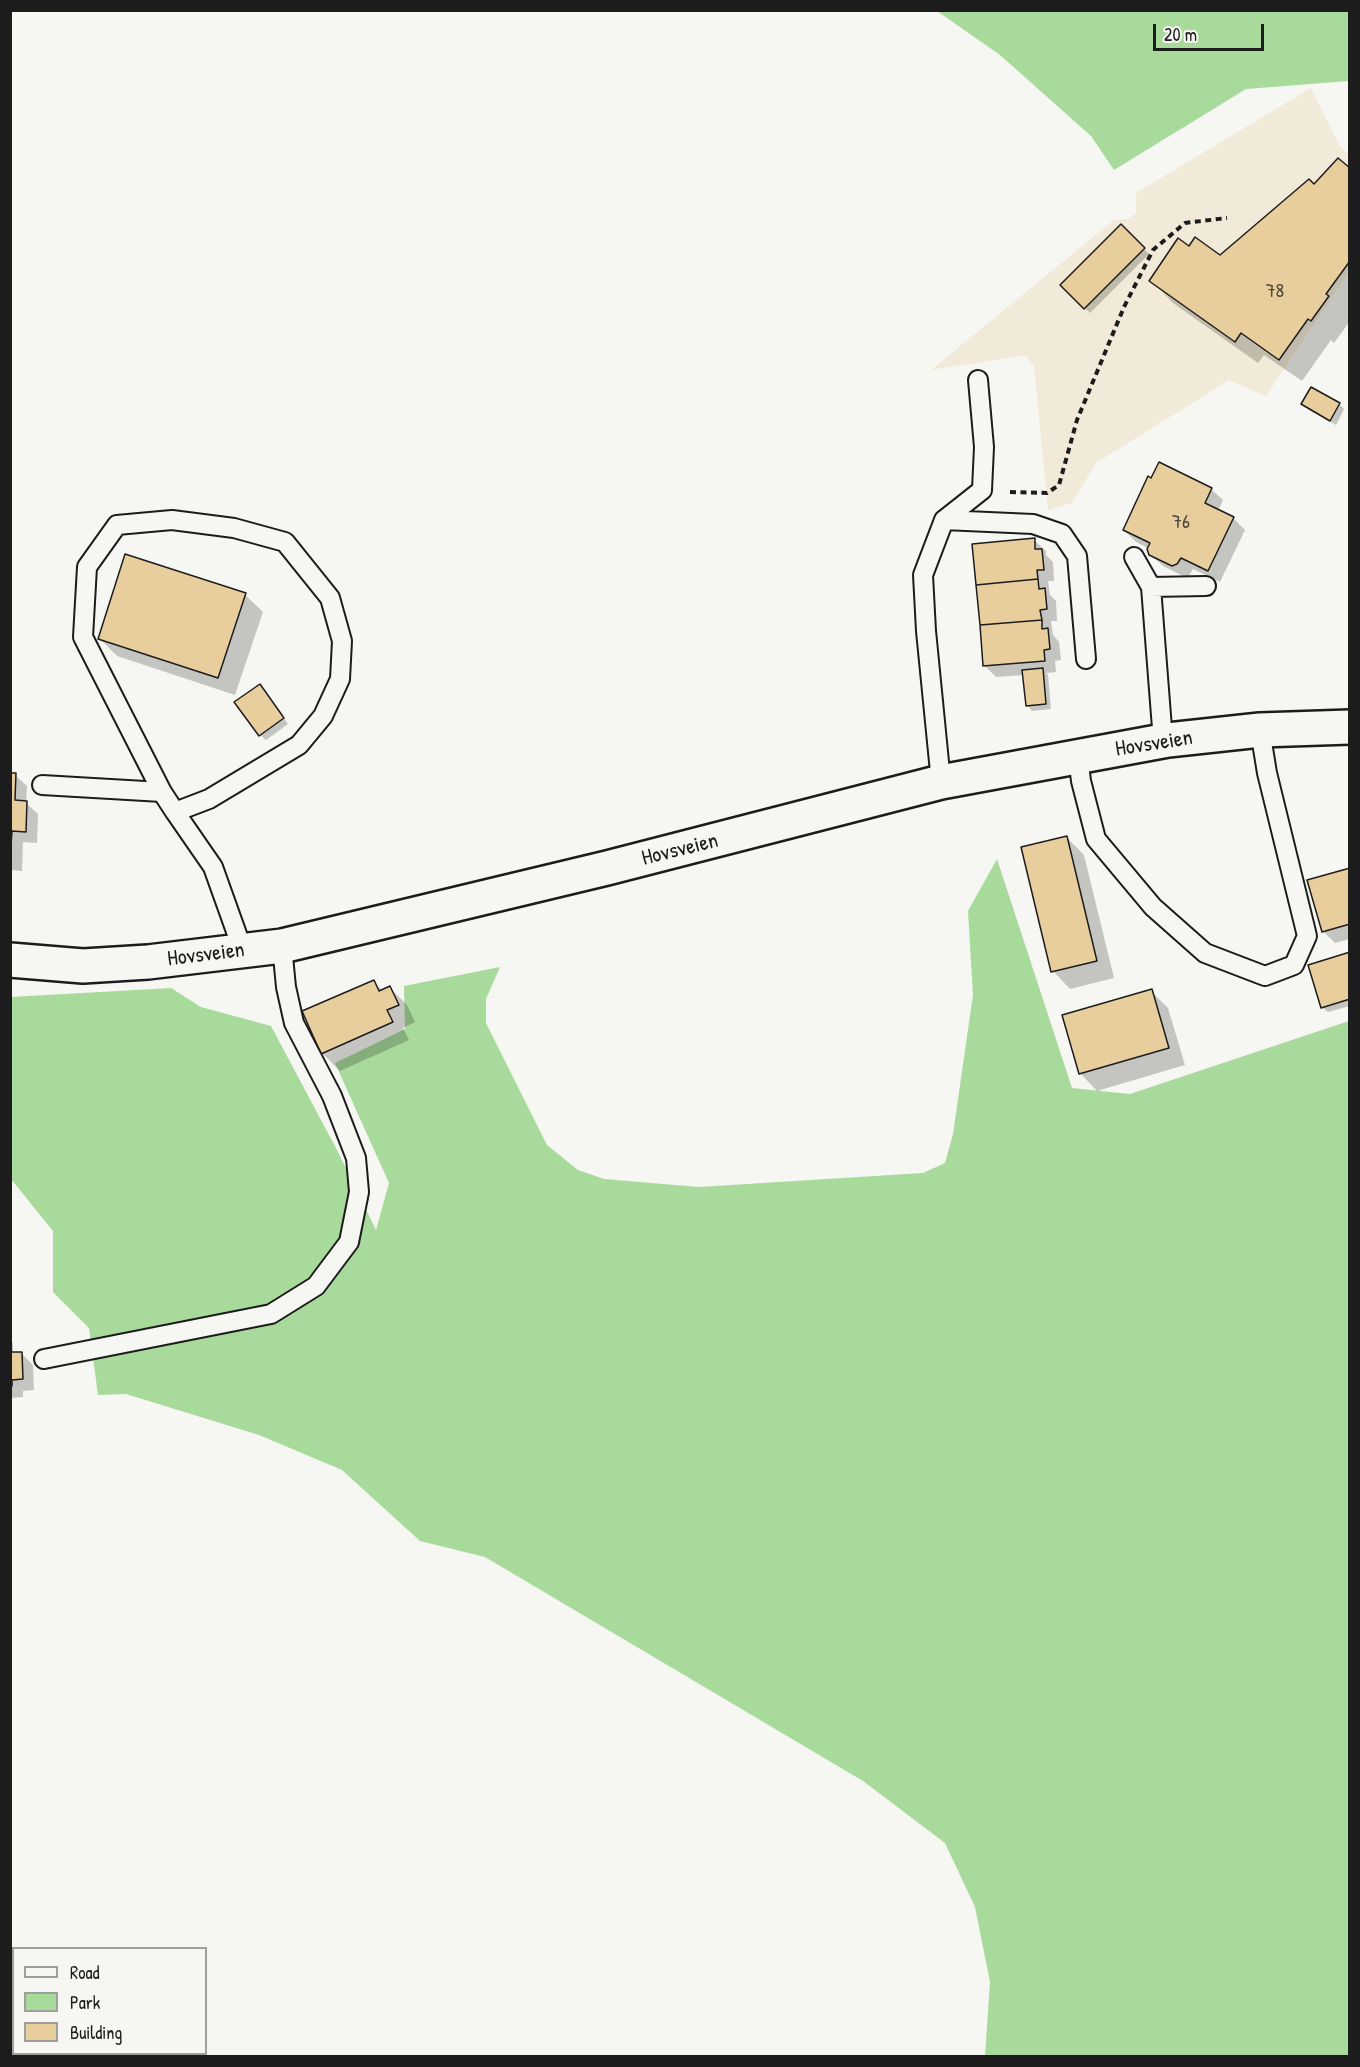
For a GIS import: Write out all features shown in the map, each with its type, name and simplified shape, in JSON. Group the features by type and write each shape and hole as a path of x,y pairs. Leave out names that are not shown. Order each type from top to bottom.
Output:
{"street":[{"name":"Hovsveien","path":"10,960 83,966 148,962 282,946 607,868 941,782 1163,741 1260,730 1350,727"}],"lane":[{"path":"941,782 922,575 944,520 982,490 984,447 978,380"},
{"path":"175,812 209,798 299,745 323,716 340,679 342,641 330,598 285,542 234,528 172,520 117,525 87,567 83,637 162,792 175,812 213,867 243,951"},
{"path":"944,520 1033,524 1062,534 1077,556 1086,659"},
{"path":"1134,557 1151,587 1163,741"},
{"path":"1151,587 1206,586"},
{"path":"1078,756 1081,781 1096,839 1153,907 1205,953 1266,976 1294,965 1307,936 1267,773 1260,730"},
{"path":"42,785 162,792"},
{"path":"44,1359 271,1314 316,1286 349,1242 359,1192 356,1158 332,1096 294,1023 286,987 282,946"}],"path":[{"path":"982,490 1047,494 1059,485 1077,420 1124,307 1153,250 1185,223 1227,218"}],"shaded area":[{"path":"1311,88 1339,145 1349,155 1349,272 1266,396 1229,380 1096,463 1072,503 1048,510 1034,366 1025,355 931,370 1114,220 1129,219 1136,213 1136,193"}],"green space":[{"path":"937,11 1349,11 1349,81 1246,89 1114,170 1091,136 1000,55"},
{"path":"997,859 1072,1088 1130,1094 1349,1021 1349,2056 985,2056 990,1982 975,1907 945,1843 863,1781 485,1557 420,1541 342,1470 259,1435 126,1394 98,1395 89,1328 53,1292 53,1231 11,1179 11,997 171,988 201,1007 271,1026 337,1150 376,1230 389,1183 335,1063 405,1029 404,986 500,967 486,999 486,1023 547,1145 578,1170 604,1179 699,1187 923,1173 945,1163 953,1134 973,995 968,911"}],"building":[{"path":"1338,158 1350,168 1350,261 1326,294 1329,296 1311,321 1308,319 1279,360 1241,333 1235,342 1149,281 1178,238 1189,246 1195,237 1220,255 1309,179 1314,184"},
{"path":"1121,224 1145,248 1084,309 1060,285"},
{"path":"1311,387 1340,403 1330,421 1301,404"},
{"path":"1159,462 1212,488 1205,503 1234,517 1208,571 1181,558 1177,564 1172,566 1149,555 1147,549 1150,543 1123,530 1148,476 1151,478"},
{"path":"1035,538 1035,549 1042,549 1044,570 1037,570 1038,579 976,585 972,544"},
{"path":"125,554 246,593 218,678 98,639"},
{"path":"1038,579 1039,589 1045,588 1047,609 1040,610 1042,620 980,625 976,585"},
{"path":"1042,620 1042,629 1048,628 1050,649 1044,650 1045,661 983,666 980,625"},
{"path":"1043,668 1046,704 1026,706 1022,670"},
{"path":"260,684 284,718 259,736 234,702"},
{"path":"10,773 16,773 15,800 27,801 26,832 12,831 10,859"},
{"path":"1067,836 1097,961 1051,972 1021,847"},
{"path":"1350,868 1350,924 1322,932 1307,880"},
{"path":"1350,952 1350,999 1321,1008 1308,965"},
{"path":"374,980 379,991 390,986 399,1005 387,1010 393,1022 321,1054 302,1011"},
{"path":"1152,989 1169,1048 1079,1074 1062,1015"},
{"path":"10,1352 22,1352 23,1379 12,1380 12,1386 10,1386"}]}
